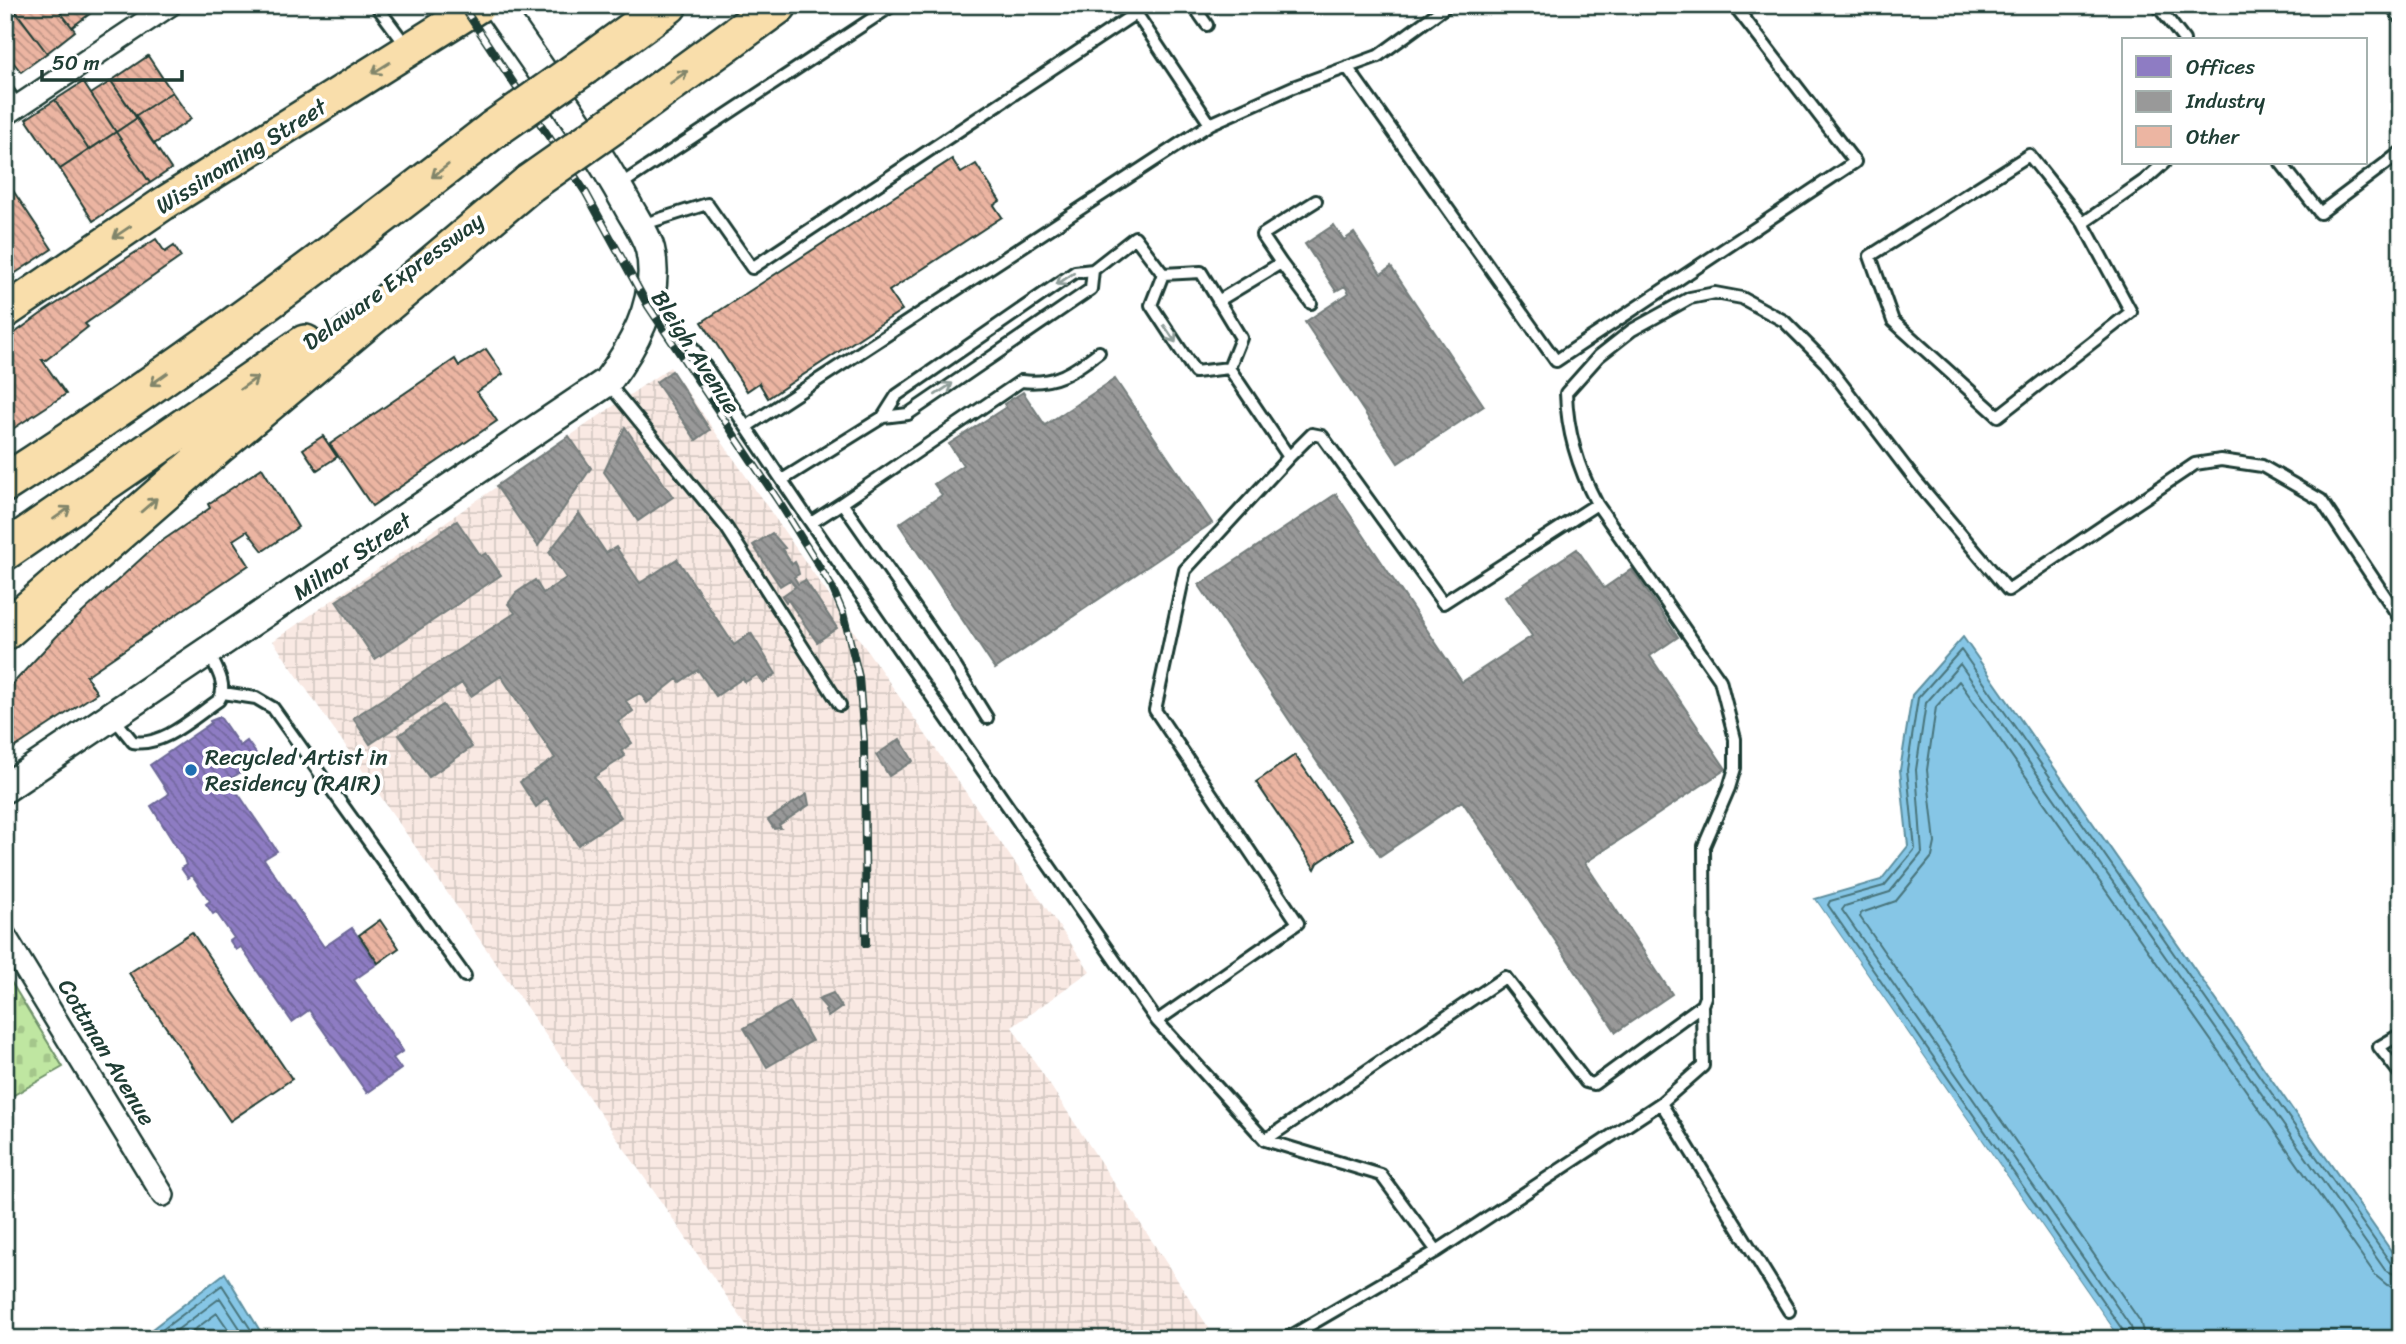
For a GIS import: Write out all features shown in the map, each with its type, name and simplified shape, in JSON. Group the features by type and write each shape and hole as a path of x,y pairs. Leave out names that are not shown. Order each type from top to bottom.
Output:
{"highway":[{"path":"5,483 79,435 320,265 494,130 668,5"},
{"name":"Delaware Expressway","path":"5,551 357,308 778,5"},
{"path":"5,631 206,455 530,183"}],"main road":[{"name":"Wissinoming Street","path":"5,312 163,204 480,5"},
{"name":"Bleigh Avenue","path":"496,5 617,187 650,249 651,285"},
{"name":"Milnor Street","path":"5,789 607,382 635,341 648,306 651,285"}],"street":[{"path":"12,110 170,5"},
{"name":"Cottman Avenue","path":"5,936 163,1195"}],"lane":[{"path":"376,5 410,50"},
{"path":"617,187 893,5"},
{"path":"1193,5 1206,25"},
{"path":"746,427 1210,124 1293,87 1378,56 1448,5"},
{"path":"1347,67 1556,361 1855,162 1734,5"},
{"path":"2157,5 2182,38"},
{"path":"2391,5 2401,19"},
{"path":"638,226 707,204 752,268 1136,13 1210,124"},
{"path":"5,88 12,110"},
{"path":"2282,164 2320,213 2401,152"},
{"path":"2029,155 2083,223 2131,312 1998,416 1893,321 1870,256 2029,155"},
{"path":"2083,223 2145,180 2163,164"},
{"path":"1311,303 1262,235 1315,201"},
{"path":"883,417 897,395 1075,272 1093,270 1135,237 1163,274"},
{"path":"1218,301 1281,263"},
{"path":"782,480 883,417 908,414 1091,289 1093,270"},
{"path":"1163,274 1201,272 1241,338 1229,368"},
{"path":"1163,274 1151,305 1195,372 1229,368"},
{"name":"Bleigh Avenue","path":"651,285 811,523 1157,1021 1265,1140"},
{"path":"1286,1339 1437,1251 1661,1103 1703,1066 1704,846 1735,768 1735,739 1720,680 1597,504 1580,472 1567,419 1566,393 1599,356 1632,330 1690,298 1715,293 1742,298 1784,321 1825,362 1916,481 2008,590 2195,464 2221,460 2262,466 2321,500 2401,620"},
{"path":"811,523 1021,381 1043,383 1069,376 1100,352"},
{"path":"1229,368 1289,457"},
{"path":"607,382 726,527 841,705"},
{"path":"1157,1021 1298,923 1155,710 1185,570 1312,434 1322,436 1443,603 1597,504"},
{"path":"842,503 950,658 987,718"},
{"path":"113,717 133,742 145,744 162,738 219,700 223,693 222,682 209,653"},
{"path":"223,693 256,698 273,708 465,976"},
{"path":"1265,1140 1505,976 1562,1053 1586,1082 1594,1084 1702,1005"},
{"path":"2401,1034 2379,1047 2401,1075"},
{"path":"1661,1103 1789,1311"},
{"path":"1265,1140 1381,1175 1437,1251"}],"shaded area":[{"path":"670,367 1090,971 1012,1027 1216,1339 756,1339 273,641"}],"green space":[{"path":"11,982 63,1067 5,1100 5,985"}],"water":[{"path":"1963,637 2401,1265 2401,1339 2120,1339 1815,899 1881,880 1908,846 1900,770 1912,695"},
{"path":"225,1273 265,1339 139,1339"}],"pier":[{"path":"1815,899 2120,1339 2116,1339 1813,903"}],"building: Offices":[{"path":"220,717 240,746 247,741 260,759 229,780 277,851 264,859 324,947 352,928 377,964 354,980 403,1051 393,1058 401,1069 367,1093 309,1010 292,1022 241,947 236,950 230,941 234,938 216,912 213,914 206,904 210,901 192,875 188,878 181,868 186,865 184,859 151,806 169,794 150,765 211,723 210,721"}],"building: Industry":[{"path":"1334,225 1344,240 1354,233 1381,274 1391,267 1484,406 1398,463 1305,322 1349,293 1345,286 1336,291 1305,244"},
{"path":"672,371 710,430 696,440 656,382"},
{"path":"1115,379 1212,523 995,669 899,524 942,495 934,484 963,465 949,444 1006,407 1004,404 1023,392 1045,425"},
{"path":"625,427 673,497 638,521 604,472"},
{"path":"569,436 591,468 538,546 496,486"},
{"path":"1336,494 1462,682 1532,636 1505,597 1577,549 1604,588 1632,569 1678,637 1650,656 1726,769 1585,863 1672,994 1616,1032 1462,801 1380,856 1199,585"},
{"path":"579,513 606,553 616,547 640,583 677,559 734,645 751,633 776,674 763,683 757,675 745,682 743,678 716,696 698,670 680,682 677,679 647,703 640,693 626,701 633,711 618,722 632,743 621,751 625,756 594,777 621,817 578,845 547,798 536,807 520,782 555,758 501,676 471,696 462,683 370,744 353,718 515,613 508,604 516,593 535,580 543,593 566,578 549,552"},
{"path":"457,521 481,556 486,553 501,575 375,659 336,601"},
{"path":"772,533 785,548 782,549 792,564 795,562 799,574 794,577 798,584 805,580 837,628 817,642 788,600 786,602 782,596 795,587 790,580 780,586 753,545"},
{"path":"443,705 472,747 429,777 399,735"},
{"path":"900,739 913,761 889,776 876,755"},
{"path":"807,794 809,805 779,825 781,828 774,829 768,820"},
{"path":"833,993 842,1007 828,1017 825,1011 827,1009 818,999"},
{"path":"790,1002 812,1041 767,1067 744,1028"}],"building: Other":[{"path":"11,5 55,5 75,31 47,53"},
{"path":"55,5 98,5 99,7 72,27"},
{"path":"15,11 47,53 21,72 5,52 5,18"},
{"path":"148,56 172,92 135,116 111,81"},
{"path":"111,81 137,118 116,132 91,94"},
{"path":"83,82 116,132 89,150 55,100"},
{"path":"172,92 191,119 154,144 135,116"},
{"path":"55,100 89,150 60,169 26,119"},
{"path":"137,118 171,169 150,183 116,132"},
{"path":"116,132 150,183 93,221 60,169"},
{"path":"952,159 961,173 976,164 1000,201 994,205 1002,217 889,291 902,310 768,398 759,383 747,391 702,322"},
{"path":"10,186 52,249 5,280 5,190"},
{"path":"156,239 165,252 174,246 181,257 85,324 88,327 46,360 42,360 66,394 5,434 5,340"},
{"path":"486,349 503,374 477,392 497,421 372,506 330,444 455,359 459,366"},
{"path":"323,436 337,457 317,470 303,449"},
{"path":"262,468 298,527 263,551 247,531 233,540 249,565 86,676 97,693 5,754 5,692 58,635 156,545 210,508 208,504"},
{"path":"1295,755 1353,839 1318,863 1315,869 1256,782"},
{"path":"380,920 399,948 378,963 359,935"},
{"path":"192,932 292,1079 230,1121 129,973"}],"railway":[{"path":"462,5 586,193 648,306 779,502 832,587 843,613 859,677 864,740 866,944"}],"place":[{"name":"Recycled Artist in Residency (RAIR)","path":"191,770"}]}
